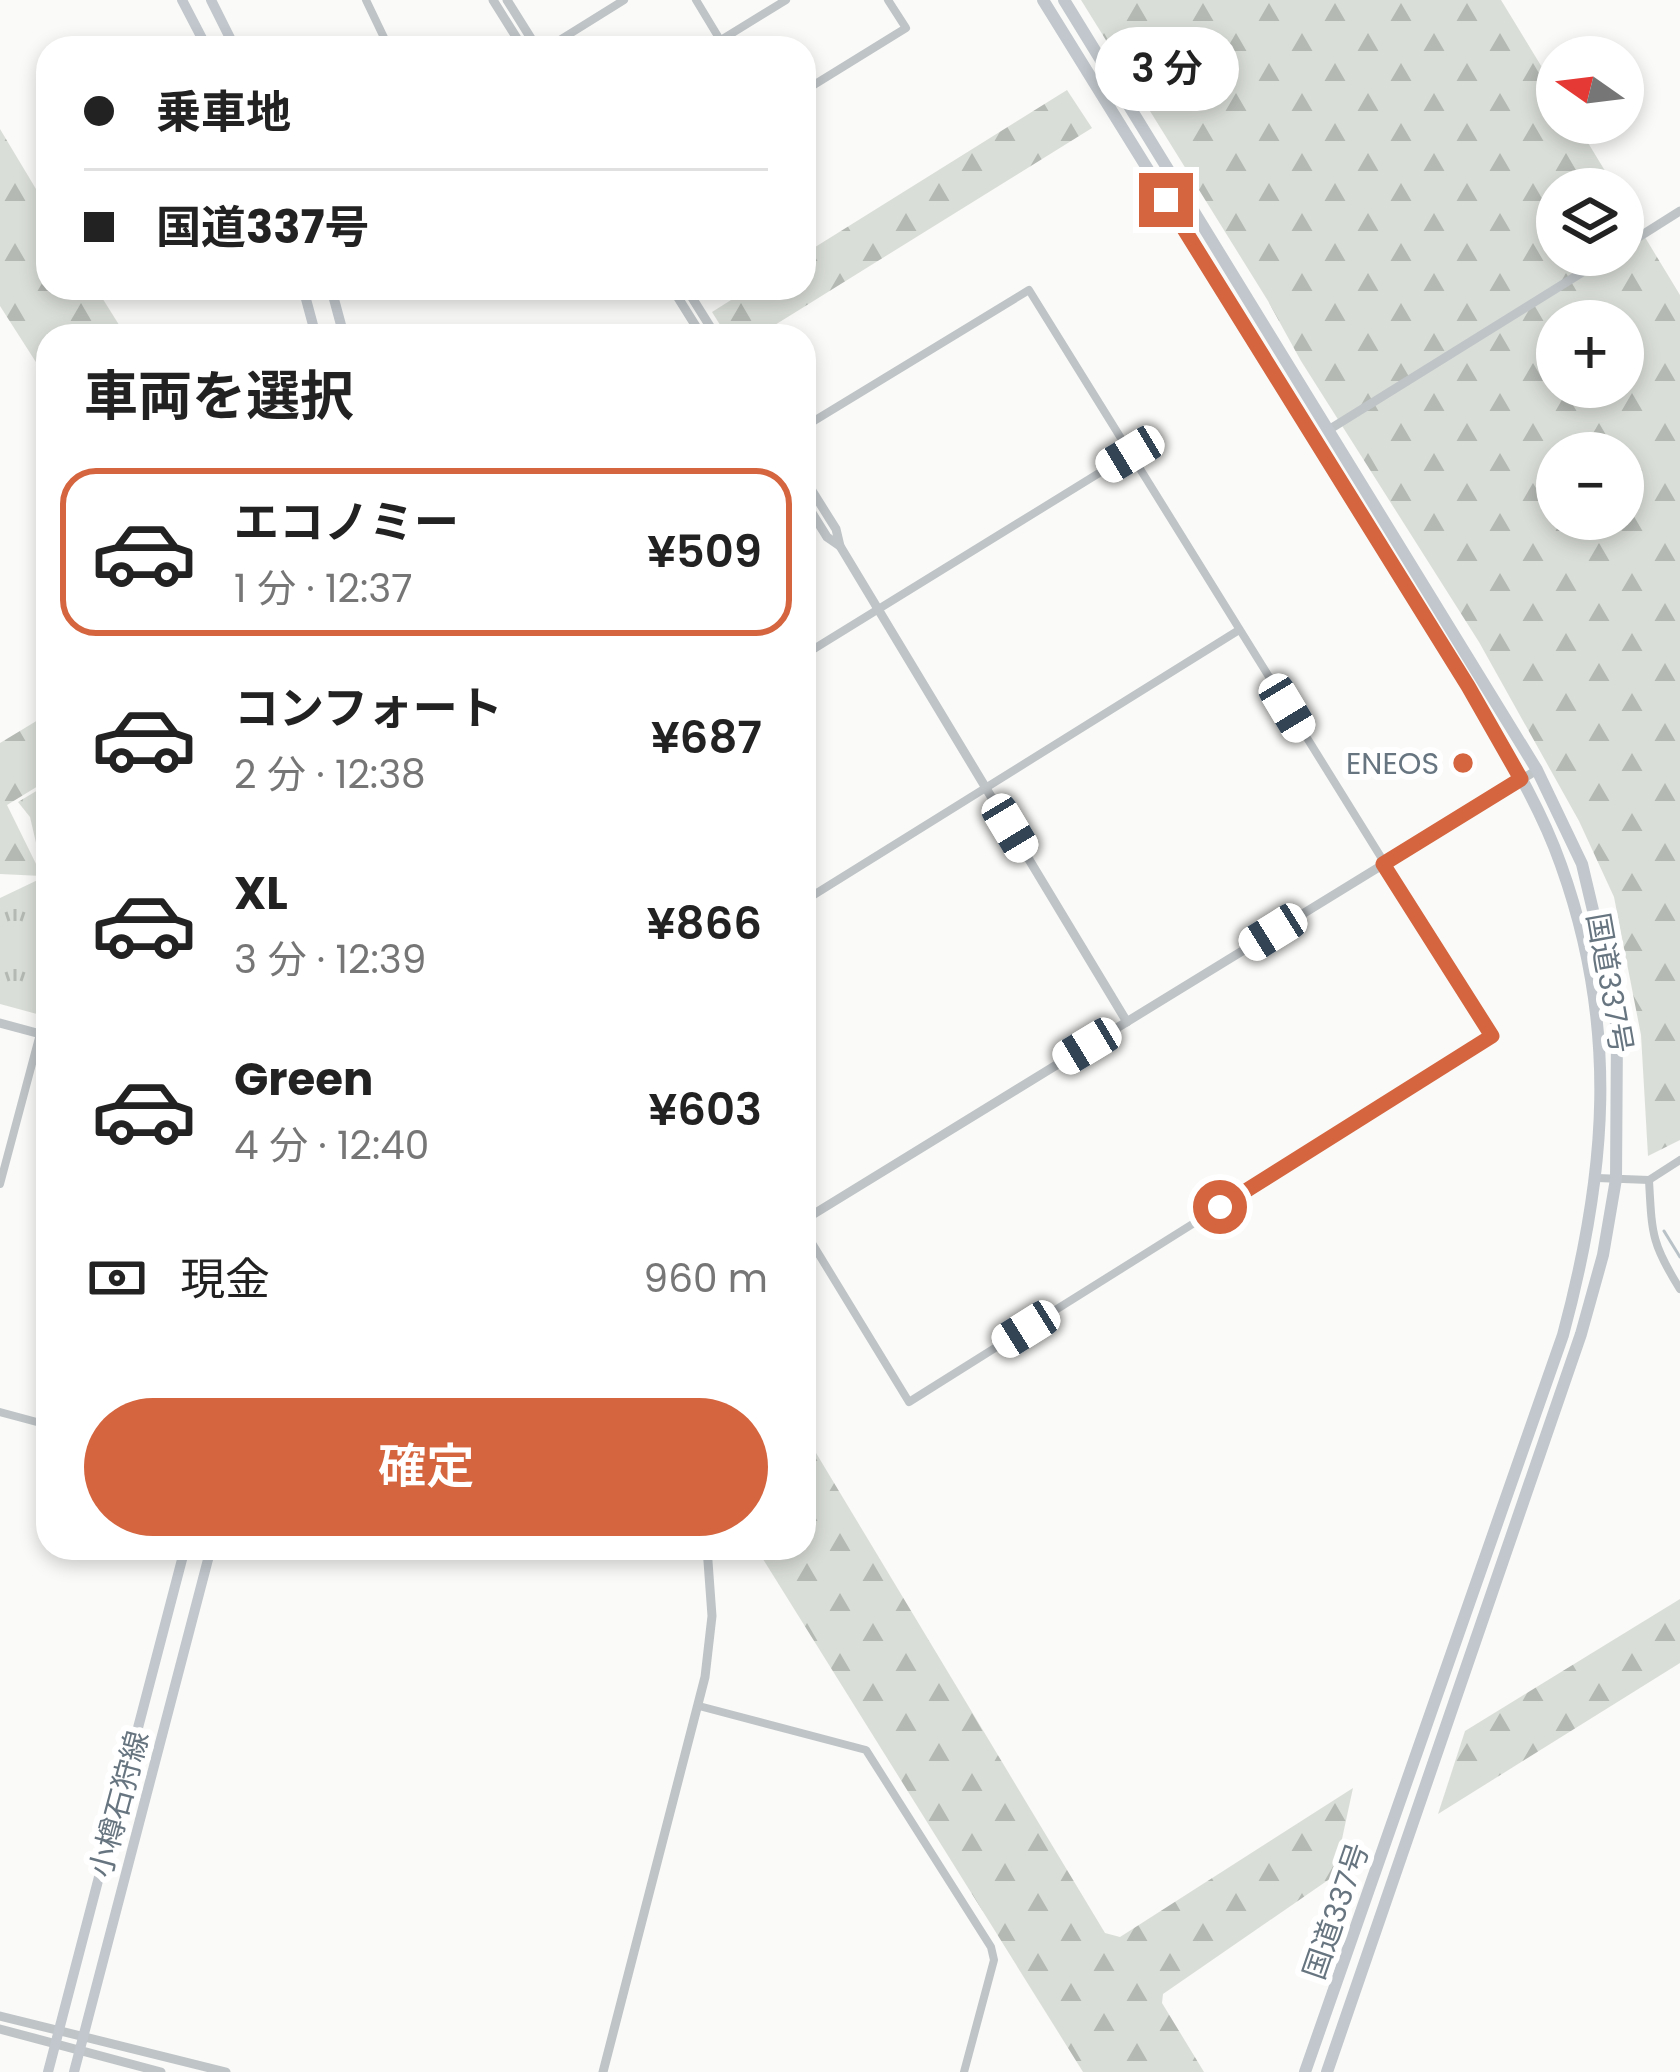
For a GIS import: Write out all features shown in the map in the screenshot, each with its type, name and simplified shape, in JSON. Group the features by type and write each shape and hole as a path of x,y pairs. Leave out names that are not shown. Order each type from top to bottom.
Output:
{"highway":[{"name":"国道337号","path":"1043,0 1521,779 1561,864 1600,1030 1597,1178 1588,1240 1563,1334 1305,2072"},
{"name":"国道337号","path":"1064,0 1537,770 1582,864 1616,1029 1616,1179 1603,1255 1581,1334 1327,2072"}],"main road":[{"path":"182,0 201,36"},
{"path":"211,0 230,36"},
{"name":"小樽石狩線","path":"48,2072 182,1560"},
{"name":"小樽石狩線","path":"74,2072 208,1560"}],"street":[{"path":"366,0 383,36"},
{"path":"493,0 516,36"},
{"path":"507,0 530,36"},
{"path":"566,36 624,0"},
{"path":"696,0 718,36"},
{"path":"734,36 786,0"},
{"path":"816,84 906,28 888,0"},
{"path":"1644,234 1680,211"},
{"path":"1313,439 1576,276"},
{"path":"816,420 1029,290 1492,1036 909,1402 816,1250"},
{"path":"816,648 1130,454"},
{"path":"816,497 836,529 840,547 1127,1022"},
{"path":"816,519 840,547"},
{"path":"816,895 1240,630"},
{"path":"816,1213 1537,770"},
{"path":"0,1024 36,1033"},
{"path":"0,1184 36,1062"},
{"path":"1597,1178 1649,1180 1680,1160"},
{"path":"1649,1180 1650,1232 1680,1289"},
{"path":"0,1412 36,1422"},
{"path":"603,2072 699,1706 712,1616 707,1560"},
{"path":"699,1706 866,1750 991,1947 994,1960 964,2072"},
{"path":"0,2016 226,2072"},
{"path":"0,2029 161,2072"}],"green space":[{"path":"1081,0 1501,0 1536,58 1536,144 1589,144 1603,168 1536,168 1536,276 1644,276 1644,236 1680,295 1680,1140 1648,1156 1641,1035 1614,897 1579,821 1479,642"},
{"path":"1067,90 1092,128 816,299 816,247"},
{"path":"0,129 36,189 36,300 104,300 118,324 36,324 36,362 0,306"},
{"path":"731,300 815,300 776,324 720,324 712,312"},
{"path":"36,721 36,787 7,805 36,864 36,876 0,874 0,743"},
{"path":"36,791 36,843 30,817 18,802"},
{"path":"36,881 36,1014 0,1004 0,898"},
{"path":"816,1453 1105,1933 1120,1937 1353,1788 1334,1876 1163,1994 1162,2003 1204,2072 1083,2072 763,1560 816,1560"},
{"path":"1680,1599 1680,1663 1438,1814 1465,1731"}],"waterway":[{"path":"1664,1231 1680,1257"}],"place":[{"name":"ENEOS","path":"1463,763"}],"route":[{"path":"1166,200 1521,779 1383,864 1492,1036 1220,1207"}]}
